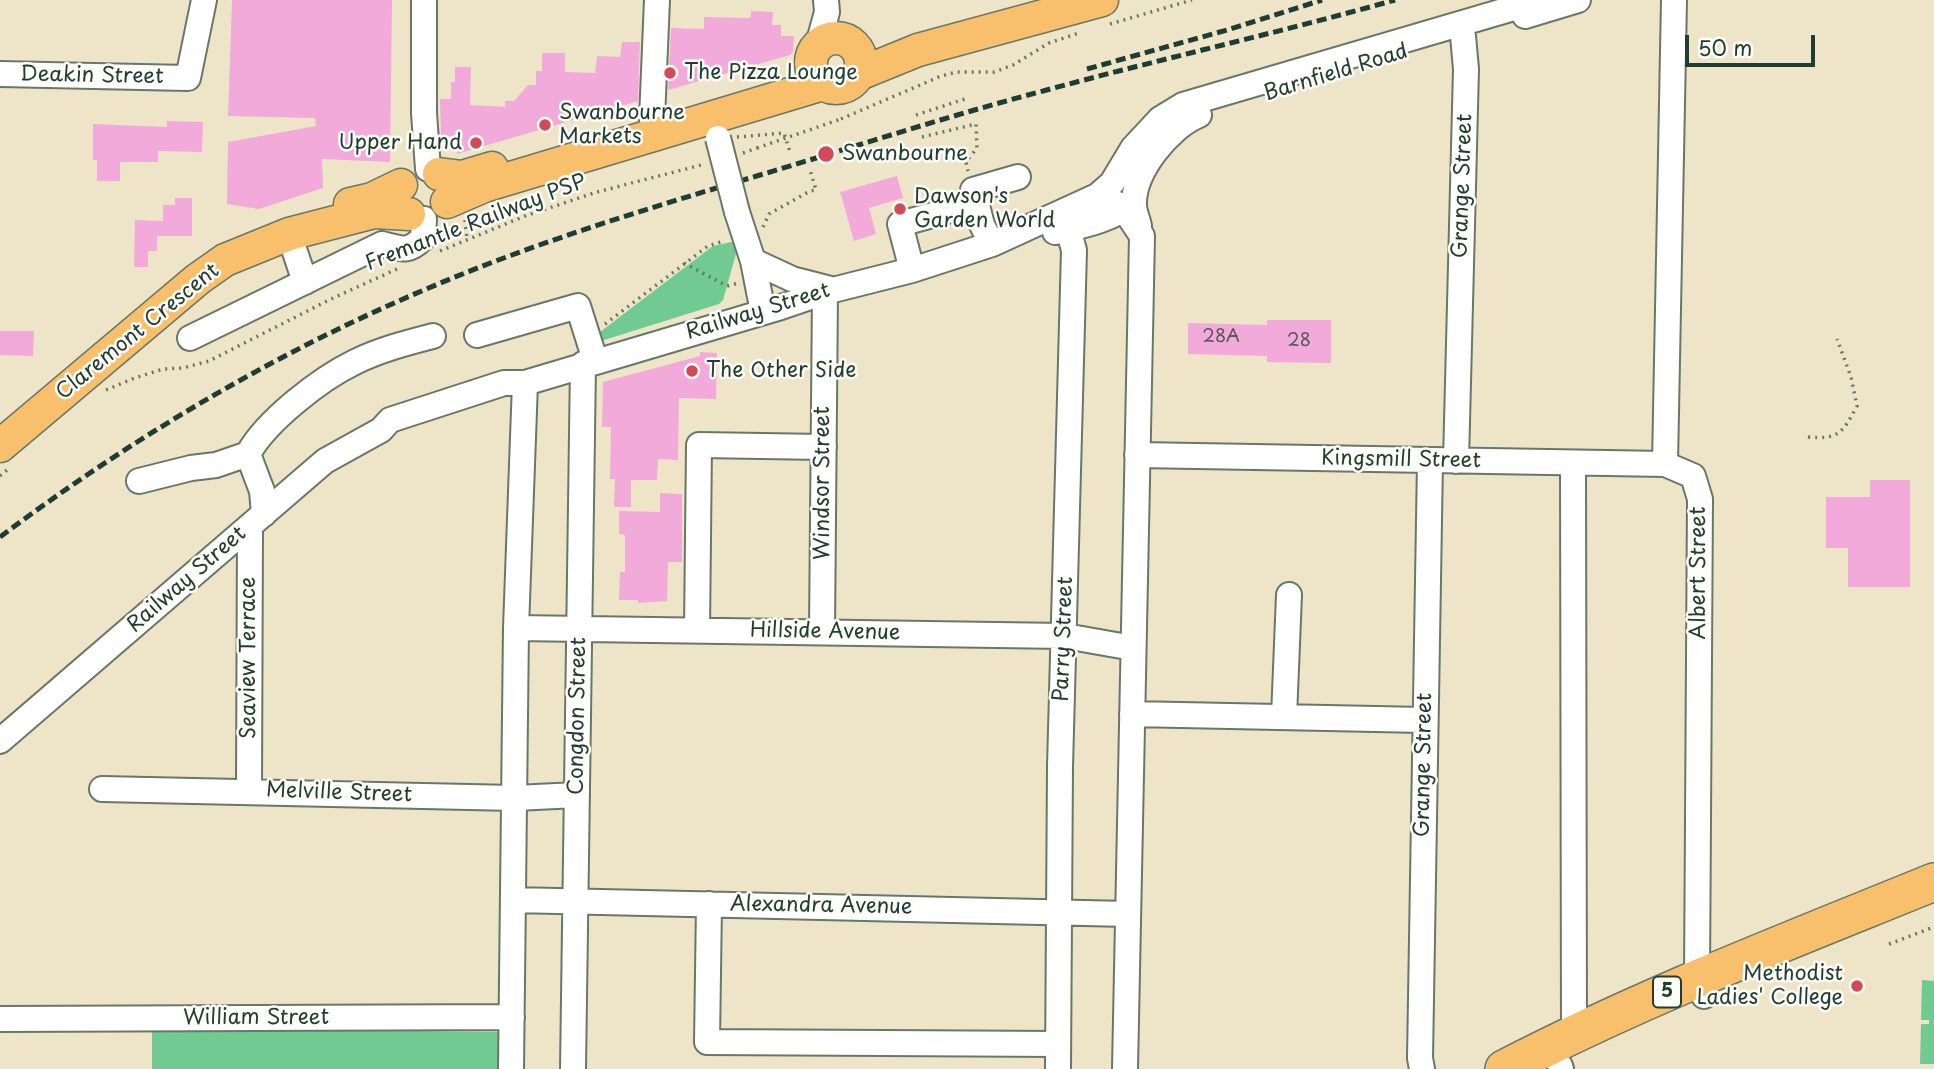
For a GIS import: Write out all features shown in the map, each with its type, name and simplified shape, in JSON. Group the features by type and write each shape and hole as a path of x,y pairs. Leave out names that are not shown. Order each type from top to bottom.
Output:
{"highway":[{"name":"5","path":"1504,1069 1562,1060 1700,988 1934,883"},
{"name":"5","path":"1700,988 1934,908"}],"main road":[{"name":"Claremont Crescent","path":"4,440 199,258 238,236 284,219 372,200 423,191 484,186 717,124 824,41 839,88 848,86 860,66 918,50 1103,13"},
{"path":"824,41 853,43 860,66"},
{"name":"Claremont Crescent","path":"4,440 198,279 225,260 289,234 374,212 462,177 652,119 717,124"}],"street":[{"name":"Deakin Street","path":"0,74 188,78 204,0"},
{"path":"190,338 383,244 415,256 423,238 424,0"},
{"path":"652,119 657,0"},
{"name":"Barnfield Road","path":"1097,196 1112,183 1133,148 1160,119 1184,105 1541,0"},
{"name":"Barnfield Road","path":"1130,204 1158,146 1189,119 1578,0"},
{"path":"1665,464 1674,0"},
{"name":"Grange Street","path":"1456,461 1466,69 1463,36"},
{"path":"717,124 737,212 754,270 772,309"},
{"path":"912,270 900,224 974,197 1018,177"},
{"path":"1097,196 1122,206 1134,205 1142,236 1125,1069"},
{"name":"Railway Street","path":"1069,220 1097,196"},
{"path":"974,197 982,225 992,244"},
{"name":"Railway Street","path":"0,741 325,461 381,430 398,433 510,397 525,383 589,356 912,270 1069,220 1130,204"},
{"name":"Parry Street","path":"1058,1069 1060,767 1074,250 1069,220"},
{"path":"289,234 305,282"},
{"path":"754,270 829,290"},
{"name":"Windsor Street","path":"822,632 829,290"},
{"name":"Congdon Street","path":"477,335 578,306 589,356 579,630 573,1069"},
{"path":"139,481 191,468 216,465 248,454 256,439 292,406 352,363 383,350 433,336"},
{"path":"511,1069 516,628 525,383"},
{"path":"697,630 699,445 824,447"},
{"name":"Seaview Terrace","path":"248,454 262,491 257,520 248,790"},
{"name":"Kingsmill Street","path":"1136,455 1665,464"},
{"name":"Grange Street","path":"1422,1069 1424,720 1430,461"},
{"path":"1562,1060 1573,463"},
{"name":"Albert Street","path":"1665,464 1693,476 1700,499 1700,988"},
{"path":"1284,717 1289,596"},
{"name":"Hillside Avenue","path":"516,628 1065,636 1133,648"},
{"path":"1132,714 1424,720"},
{"name":"Melville Street","path":"102,789 248,790 514,798 577,795"},
{"name":"Alexandra Avenue","path":"513,901 1128,914"},
{"path":"709,904 707,1042 1058,1044"},
{"name":"William Street","path":"0,1019 512,1017"}],"path":[{"path":"1103,13 1192,0"},
{"path":"740,154 841,119 948,74 994,72 1013,65 1049,43 1079,33"},
{"path":"916,115 968,98"},
{"path":"717,124 738,138 784,133 790,152"},
{"path":"922,137 976,124 977,148 966,162 974,197"},
{"name":"Fremantle Railway PSP","path":"104,391 163,369 183,368 209,361 415,256 597,192 708,163"},
{"path":"589,356 592,333 684,263 708,246 752,234 754,240 769,214 816,190 810,170"},
{"path":"684,263 727,286 754,270"},
{"path":"1808,437 1828,439 1845,427 1857,406 1837,339"},
{"path":"0,476 4,440"},
{"path":"1889,944 1934,927"}],"green space":[{"path":"736,241 737,250 723,300 719,304 601,341 596,335 713,246"},
{"path":"1922,980 1934,981 1934,1064 1920,1064 1921,1024 1929,1024 1929,1020 1921,1020"},
{"path":"152,1028 500,1032 500,1069 152,1069"}],"building":[{"path":"232,0 392,0 390,162 322,159 323,188 259,209 227,204 228,142 316,126 315,118 228,116"},
{"path":"751,11 773,12 772,25 781,25 781,36 794,36 793,52 790,55 668,90 671,28 704,29 704,17 748,18 751,17"},
{"path":"622,42 640,42 638,101 457,154 458,136 441,136 440,99 451,99 451,82 455,82 455,67 471,67 470,105 505,107 505,101 514,101 528,85 536,85 536,71 542,71 542,53 565,53 565,72 595,73 597,56 620,57"},
{"path":"167,121 203,122 202,152 158,151 158,162 120,162 120,181 97,181 97,160 93,160 93,124 167,127"},
{"path":"897,176 903,198 869,208 876,234 854,241 840,192"},
{"path":"175,198 192,198 192,236 157,236 157,251 148,251 148,267 134,267 135,220 163,221 163,205 175,205"},
{"path":"1267,320 1331,320 1331,363 1267,362 1267,356 1188,354 1188,323 1267,325"},
{"path":"0,331 34,331 33,356 0,355"},
{"path":"700,352 717,353 716,399 679,398 678,460 658,459 657,480 631,480 631,507 614,507 615,479 610,479 611,427 602,427 603,382 700,356"},
{"path":"1870,480 1910,480 1910,587 1848,587 1848,548 1826,548 1826,497 1870,497"},
{"path":"660,493 682,494 682,562 668,562 667,601 638,603 638,600 619,600 620,572 625,572 625,535 619,534 619,511 660,512"}],"railway":[{"path":"1087,69 1322,0"},
{"path":"0,537 100,466 258,370 368,315 506,257 632,214 972,111 1395,0"}],"place":[{"name":"The Pizza Lounge","path":"670,73"},
{"name":"Swanbourne Markets","path":"545,125"},
{"name":"Upper Hand","path":"476,143"},
{"name":"Swanbourne","path":"826,154"},
{"name":"Dawson's Garden World","path":"900,209"},
{"name":"The Other Side","path":"692,371"},
{"name":"Methodist Ladies' College","path":"1857,986"}]}
